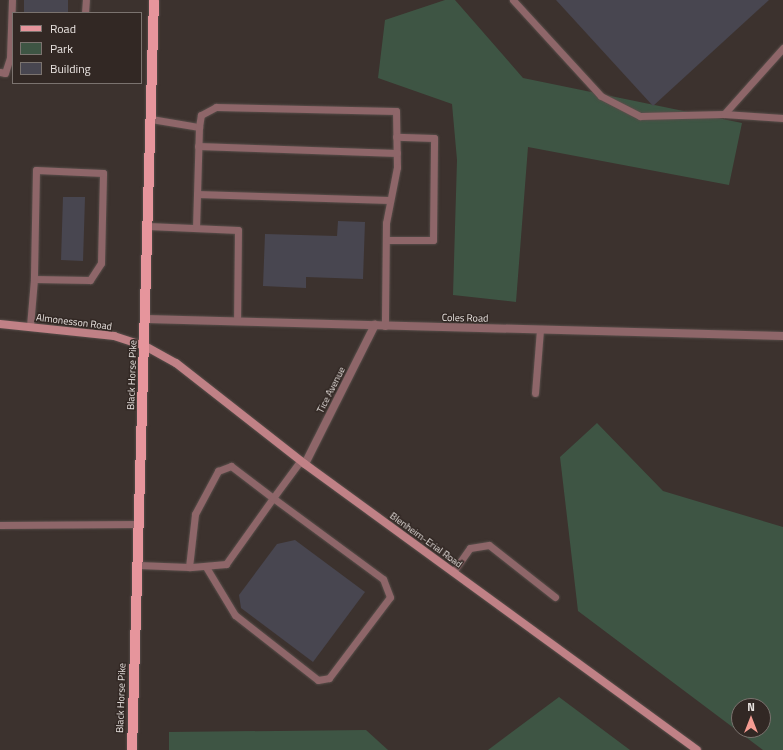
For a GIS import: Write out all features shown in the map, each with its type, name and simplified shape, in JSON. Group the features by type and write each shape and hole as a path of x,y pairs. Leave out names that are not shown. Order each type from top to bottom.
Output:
{"main road":[{"name":"Black Horse Pike","path":"132,750 146,319 154,0"},
{"name":"Almonesson Road","path":"0,324 107,335 145,346"},
{"name":"Blenheim-Erial Road","path":"145,346 206,383 303,462 697,750"}],"street":[{"name":"Coles Road","path":"146,319 783,336"},
{"name":"Tice Avenue","path":"303,462 375,325"}],"lane":[{"path":"0,72 5,72 11,58 12,0"},
{"path":"84,12 86,0"},
{"path":"513,0 601,96 640,116 724,114 783,118"},
{"path":"724,114 783,48"},
{"path":"196,228 198,146 201,115 216,107 396,111 397,153 389,200 386,240 385,326"},
{"path":"151,119 199,127"},
{"path":"386,240 433,240 434,138 396,137"},
{"path":"198,146 397,153"},
{"path":"30,326 34,279 36,170 103,173 101,263 90,280 34,279"},
{"path":"197,194 389,200"},
{"path":"148,226 238,230 237,321"},
{"path":"535,393 540,330"},
{"path":"138,566 206,567 226,564 273,498 303,462"},
{"path":"189,567 195,514 218,471 230,466 383,580 390,597 342,664 329,678 318,680 235,615 206,567"},
{"path":"0,525 139,524"},
{"path":"453,572 470,548 489,545 555,597"}],"green space":[{"path":"445,0 455,0 523,78 742,123 729,185 528,147 516,302 453,295 457,160 452,104 378,78 385,20"},
{"path":"597,423 663,491 783,527 783,750 763,750 747,738 771,738 771,698 731,698 731,726 578,611 560,457"},
{"path":"559,697 630,750 488,750"},
{"path":"366,730 388,750 169,750 169,732"}],"building":[{"path":"24,0 68,0 68,12 24,12"},
{"path":"556,0 769,0 653,106"},
{"path":"63,197 85,197 83,261 61,260"},
{"path":"338,221 365,222 363,279 306,277 306,288 263,286 265,234 337,236"},
{"path":"295,540 365,592 313,662 241,608 239,595 277,544"}]}
